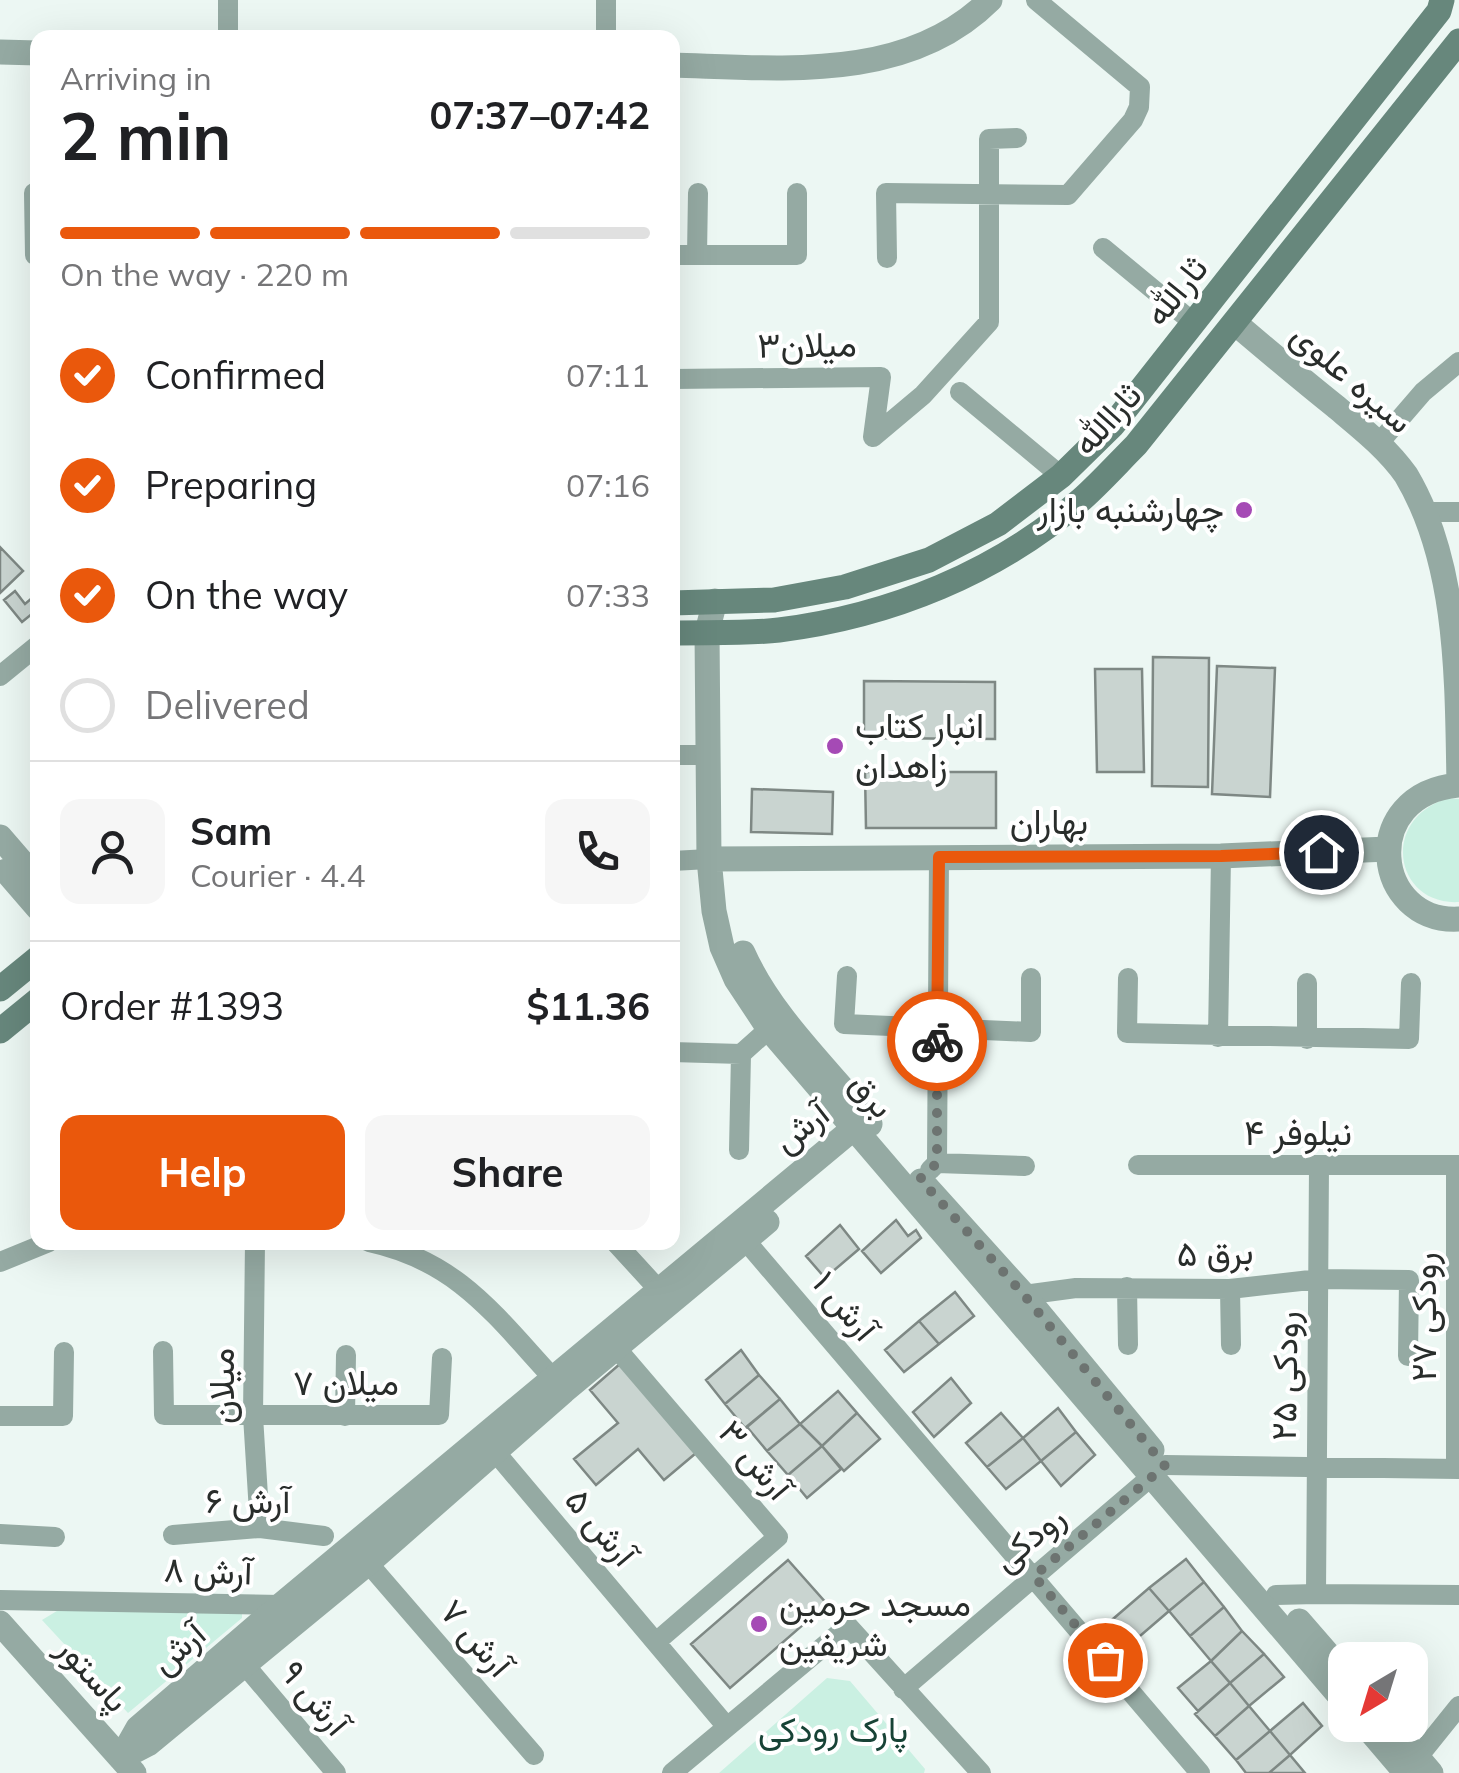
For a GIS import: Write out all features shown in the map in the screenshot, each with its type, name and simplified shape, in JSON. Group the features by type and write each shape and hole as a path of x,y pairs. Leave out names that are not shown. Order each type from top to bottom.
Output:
{"main road":[{"name":"ثارالله","path":"680,603 774,600 828,590 929,560 998,524 1061,476 1113,424 1212,304 1439,11 1442,0"},
{"name":"ثاراالله","path":"680,633 777,630 852,616 941,589 1014,550 1081,499 1136,445 1459,41"},
{"path":"1212,304 1235,323"},
{"path":"0,989 30,965"},
{"path":"0,1032 30,1007"}],"street":[{"path":"228,0 228,30"},
{"path":"606,0 606,30"},
{"path":"680,64 811,69 876,60 938,39 990,0"},
{"path":"887,258 886,194 1068,195 1133,120 1139,108 1140,87 1036,0"},
{"path":"0,52 30,53"},
{"path":"988,194 989,138 1017,138"},
{"path":"697,255 698,192"},
{"path":"680,255 797,255 797,193"},
{"name":"میلان۳","path":"680,379 882,376 873,437 923,395 989,322 988,194"},
{"path":"1103,248 1195,324"},
{"name":"سیره علوی","path":"1235,323 1379,443 1406,474 1430,512 1450,572 1456,626 1459,785"},
{"path":"1379,443 1423,392 1459,362"},
{"path":"960,392 1061,476"},
{"path":"1430,512 1459,512"},
{"path":"715,602 716,632"},
{"name":"برق","path":"716,632 708,755 718,859 738,942 751,971 864,1130 929,1171 1159,1471 1328,1681"},
{"name":"برق","path":"716,632 718,859 714,912 722,947 736,979 769,1029 864,1130 1159,1471 1328,1655"},
{"path":"0,676 30,652"},
{"path":"680,755 708,755"},
{"path":"1459,785 1438,787 1418,796 1402,810 1392,828 1388,849 1390,870 1399,889 1413,904 1432,915 1459,919"},
{"path":"0,838 30,873"},
{"name":"بهاران","path":"718,859 1221,856 1388,849"},
{"path":"1218,1037 1221,856"},
{"path":"939,857 937,1027 929,1171 1025,1166"},
{"path":"680,861 718,859"},
{"path":"0,864 30,899"},
{"path":"847,976 844,1024 1032,1032 1031,978"},
{"path":"1128,978 1127,1033 1307,1039 1409,1039 1411,983"},
{"path":"1307,1039 1308,983"},
{"path":"680,1052 741,1054 769,1029"},
{"path":"738,1150 741,1054"},
{"name":"آرش","path":"120,1768 496,1454 558,1384 618,1349 664,1296 745,1240 864,1130"},
{"name":"آرش","path":"120,1768 138,1728 281,1605 452,1464 558,1384 864,1130"},
{"name":"نیلوفر ۴","path":"1138,1164 1458,1165"},
{"name":"رودکی ۲۷","path":"1457,1469 1458,1165"},
{"name":"رودکی ۲۵","path":"1316,1594 1319,1166"},
{"name":"آرش ۱","path":"745,1240 1200,1773"},
{"path":"0,1262 30,1250"},
{"name":"میلان","path":"256,1250 253,1416 260,1528"},
{"path":"404,1250 455,1278 558,1384"},
{"path":"622,1250 664,1296"},
{"name":"برق ۵","path":"1024,1295 1076,1288 1230,1289 1319,1279 1409,1280 1408,1356"},
{"path":"1127,1287 1128,1345"},
{"path":"1230,1289 1231,1345"},
{"name":"آرش ۳","path":"618,1349 778,1537 656,1642"},
{"name":"میلان ۷","path":"164,1351 164,1416 439,1415 442,1358"},
{"path":"0,1416 63,1416 64,1352"},
{"path":"345,1416 346,1355"},
{"name":"آرش ۵","path":"496,1454 727,1727"},
{"path":"1159,1471 1457,1469"},
{"name":"رودکی","path":"903,1689 1159,1471"},
{"name":"آرش ۶","path":"172,1535 260,1528 324,1536"},
{"path":"0,1534 55,1537"},
{"name":"آرش ۷","path":"368,1563 534,1755"},
{"path":"1276,1595 1459,1594"},
{"name":"آرش ۸","path":"0,1600 281,1605"},
{"name":"پاستور","path":"0,1622 120,1768"},
{"path":"672,1773 848,1626 980,1772"},
{"name":"آرش ۹","path":"244,1664 336,1773"},
{"path":"1415,1769 1459,1706"},
{"path":"1384,1742 1415,1769"},
{"path":"1400,1742 1415,1769"}],"green space":[{"path":"1449,798 1459,799 1459,902 1437,900 1420,890 1403,859 1404,841 1412,823 1427,808"},
{"path":"70,1603 242,1609 242,1618 128,1713 42,1620"},
{"name":"پارک رودکی","path":"827,1678 850,1681 925,1769 924,1773 719,1773"}],"building":[{"path":"0,547 23,571 0,593"},
{"path":"15,591 25,604 30,600 30,616 22,622 4,600"},
{"path":"1153,657 1209,658 1208,787 1152,786"},
{"path":"1217,666 1275,668 1270,797 1212,794"},
{"path":"1095,669 1142,669 1144,772 1097,772"},
{"path":"864,681 995,682 995,739 864,738"},
{"path":"865,772 996,772 996,828 866,828"},
{"path":"752,789 833,792 832,834 751,832"},
{"path":"896,1220 908,1236 916,1230 921,1238 881,1273 862,1251"},
{"path":"840,1225 859,1249 825,1278 806,1256"},
{"path":"955,1292 974,1316 939,1344 919,1321"},
{"path":"919,1321 939,1344 904,1372 885,1350"},
{"path":"741,1350 759,1375 725,1404 706,1380"},
{"path":"621,1363 696,1453 664,1480 638,1449 596,1485 574,1459 618,1423 590,1390"},
{"path":"759,1375 780,1399 745,1428 725,1404"},
{"path":"951,1378 971,1403 934,1437 913,1412"},
{"path":"838,1391 857,1413 822,1446 800,1424"},
{"path":"780,1399 800,1424 767,1451 747,1427"},
{"path":"1058,1408 1076,1432 1041,1461 1023,1438"},
{"path":"857,1413 880,1439 844,1471 822,1446"},
{"path":"1001,1413 1023,1438 987,1467 966,1443"},
{"path":"800,1424 822,1446 788,1475 767,1451"},
{"path":"1076,1432 1095,1455 1061,1486 1041,1461"},
{"path":"1023,1438 1041,1461 1006,1489 987,1467"},
{"path":"822,1446 841,1469 807,1498 788,1475"},
{"path":"1186,1559 1204,1582 1169,1611 1149,1588"},
{"name":"مسجد حرمین شریفین","path":"788,1560 827,1604 730,1688 691,1644"},
{"path":"1204,1582 1224,1607 1190,1636 1169,1611"},
{"path":"1149,1588 1169,1611 1133,1642 1113,1619"},
{"path":"1224,1607 1242,1631 1211,1661 1190,1636"},
{"path":"1242,1631 1264,1654 1230,1683 1211,1661"},
{"path":"1264,1654 1284,1677 1249,1706 1230,1683"},
{"path":"1211,1661 1230,1683 1198,1711 1178,1688"},
{"path":"1230,1683 1249,1706 1215,1736 1195,1714"},
{"path":"1303,1703 1322,1726 1290,1755 1270,1731"},
{"path":"1249,1706 1270,1731 1236,1760 1215,1736"},
{"path":"1270,1731 1290,1755 1269,1773 1246,1773 1236,1760"},
{"path":"1290,1755 1305,1773 1269,1773"}],"way so far":[{"path":"937,1041 937,1163 920,1179 1024,1295 1165,1466 1034,1576 1105,1660"}],"place":[{"name":"چهارشنبه بازار","path":"1244,510"},
{"name":"انبار کتاب زاهدان","path":"835,746"},
{"name":"مسجد حرمین شریفین","path":"759,1624"}],"route":[{"path":"937,1041 939,857 1321,852"}]}
